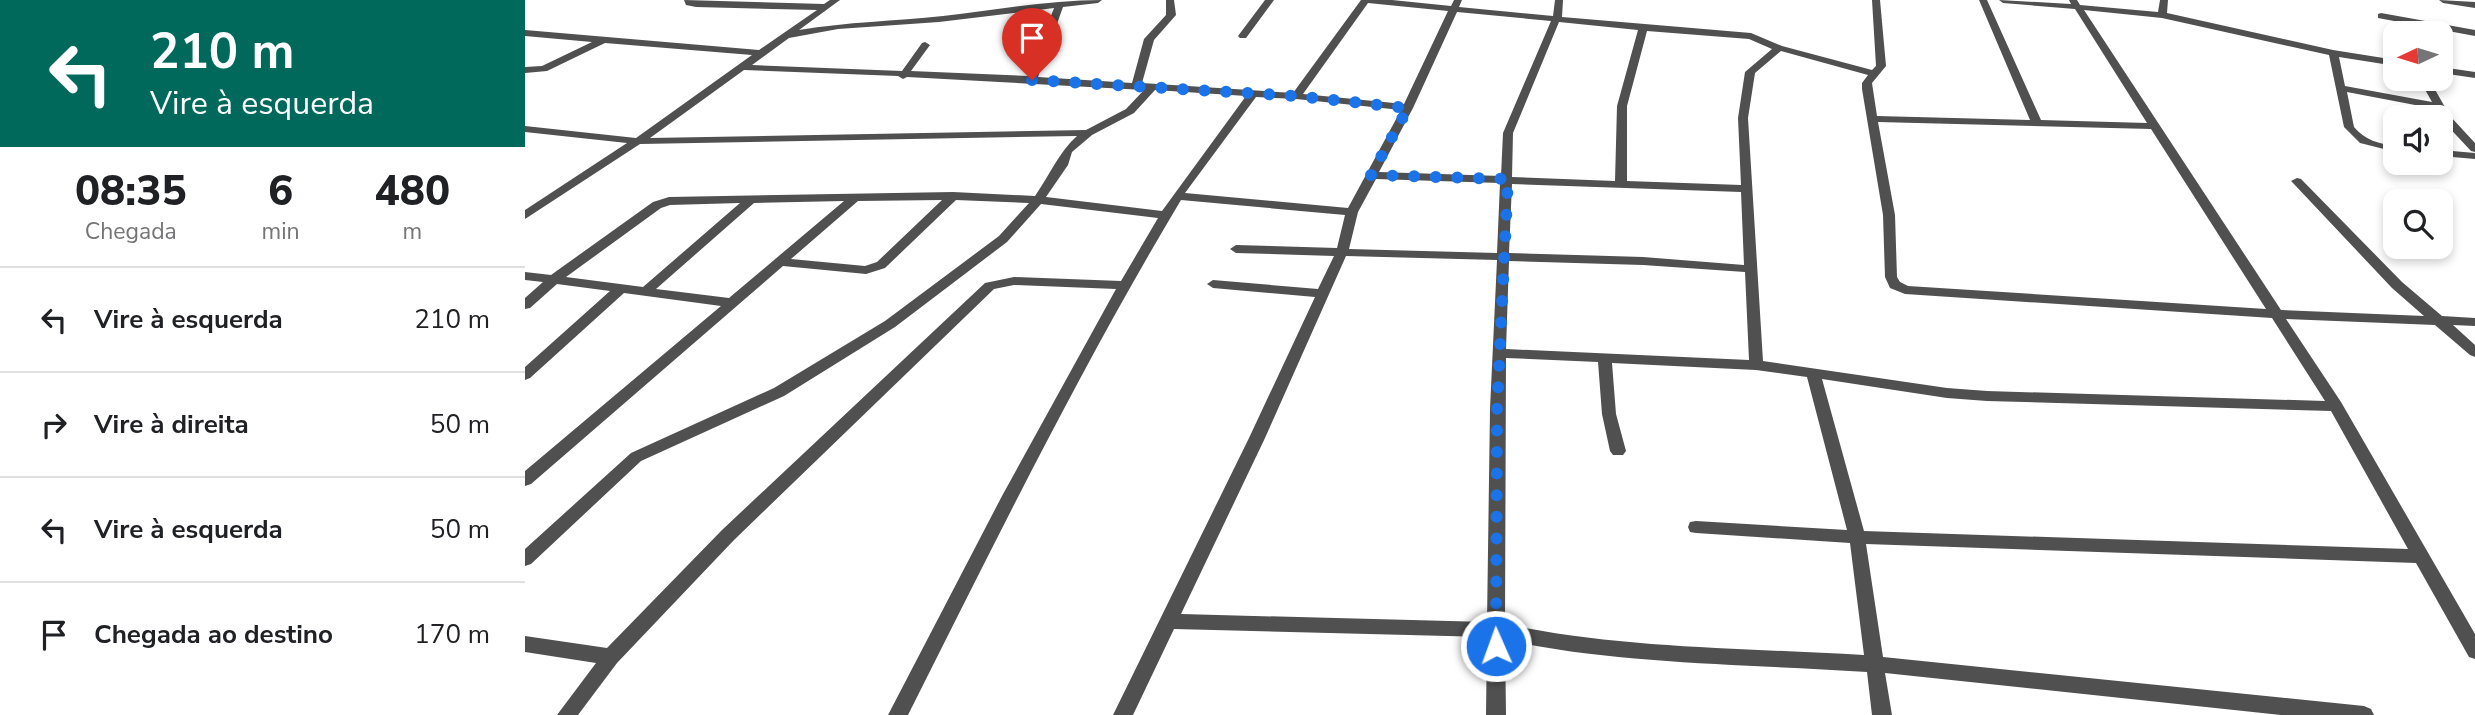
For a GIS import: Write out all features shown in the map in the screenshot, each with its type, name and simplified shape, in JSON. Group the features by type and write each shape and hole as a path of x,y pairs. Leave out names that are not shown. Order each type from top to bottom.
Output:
{"street":[{"path":"688,0 689,3 696,4 824,7"},
{"path":"525,215 638,141 836,0"},
{"path":"783,37 838,26 939,19 1098,0"},
{"path":"1136,87 1149,39 1171,15 1170,0"},
{"path":"1243,36 1270,0"},
{"path":"1296,96 1366,0 1456,5 1643,28 1751,36 1779,48 1874,74"},
{"path":"1496,715 1497,409 1508,134 1557,18 1559,0"},
{"path":"1876,0 1881,66 1867,83 1889,215 1891,277 1895,285 1905,290 2277,314 2475,322"},
{"path":"1983,0 2037,123"},
{"path":"2003,0 2074,3 2162,15 2333,53 2383,61"},
{"path":"2162,15 2164,0"},
{"path":"2443,0 2475,5"},
{"path":"2074,3 2336,406 2475,651"},
{"path":"1032,80 1060,4"},
{"path":"1123,715 1323,294 1342,252 1352,212 1408,108 1456,5"},
{"path":"2381,16 2475,33"},
{"path":"1621,185 1622,106 1643,28"},
{"path":"525,33 761,52"},
{"path":"525,70 544,69 604,40"},
{"path":"903,76 925,45"},
{"path":"1756,365 1743,118 1750,72 1779,48"},
{"path":"2333,53 2347,122 2353,134 2383,148"},
{"path":"740,67 1032,80 1296,96 1408,108"},
{"path":"2453,72 2475,75"},
{"path":"525,559 636,457 779,392 872,338 1003,239 1038,200 1062,166 1067,151 1088,133 1130,111 1151,88"},
{"path":"2341,88 2433,105"},
{"path":"898,715 1010,496 1125,285 1177,196 1252,95"},
{"path":"1874,119 2155,126"},
{"path":"2453,126 2475,149"},
{"path":"525,129 638,141 1088,133"},
{"path":"2453,154 2475,156"},
{"path":"1371,175 1747,189"},
{"path":"2297,181 2374,263 2475,352"},
{"path":"525,305 555,279 657,205 669,201 953,196 1038,200 1165,215"},
{"path":"782,262 866,270 881,265 953,196"},
{"path":"1177,196 1352,212"},
{"path":"525,480 856,197"},
{"path":"645,292 750,201"},
{"path":"1236,249 1643,261 1751,269"},
{"path":"525,276 733,303"},
{"path":"567,715 611,657 728,535 990,286 1014,281 1125,285"},
{"path":"1213,284 1323,294"},
{"path":"525,375 620,289"},
{"path":"1500,353 1756,365 1947,393 1987,396 2336,406"},
{"path":"1605,359 1609,414 1618,451"},
{"path":"1813,374 1857,537 1882,715"},
{"path":"1696,527 1857,537 2420,556"},
{"path":"525,538 547,537"},
{"path":"1169,621 1495,631 1552,642 1608,648 1876,664 2364,715"},
{"path":"525,644 611,657"}],"route":[{"path":"1032,80 1296,96 1332,102 1408,108 1371,175 1508,179 1497,409 1496,646"}]}
